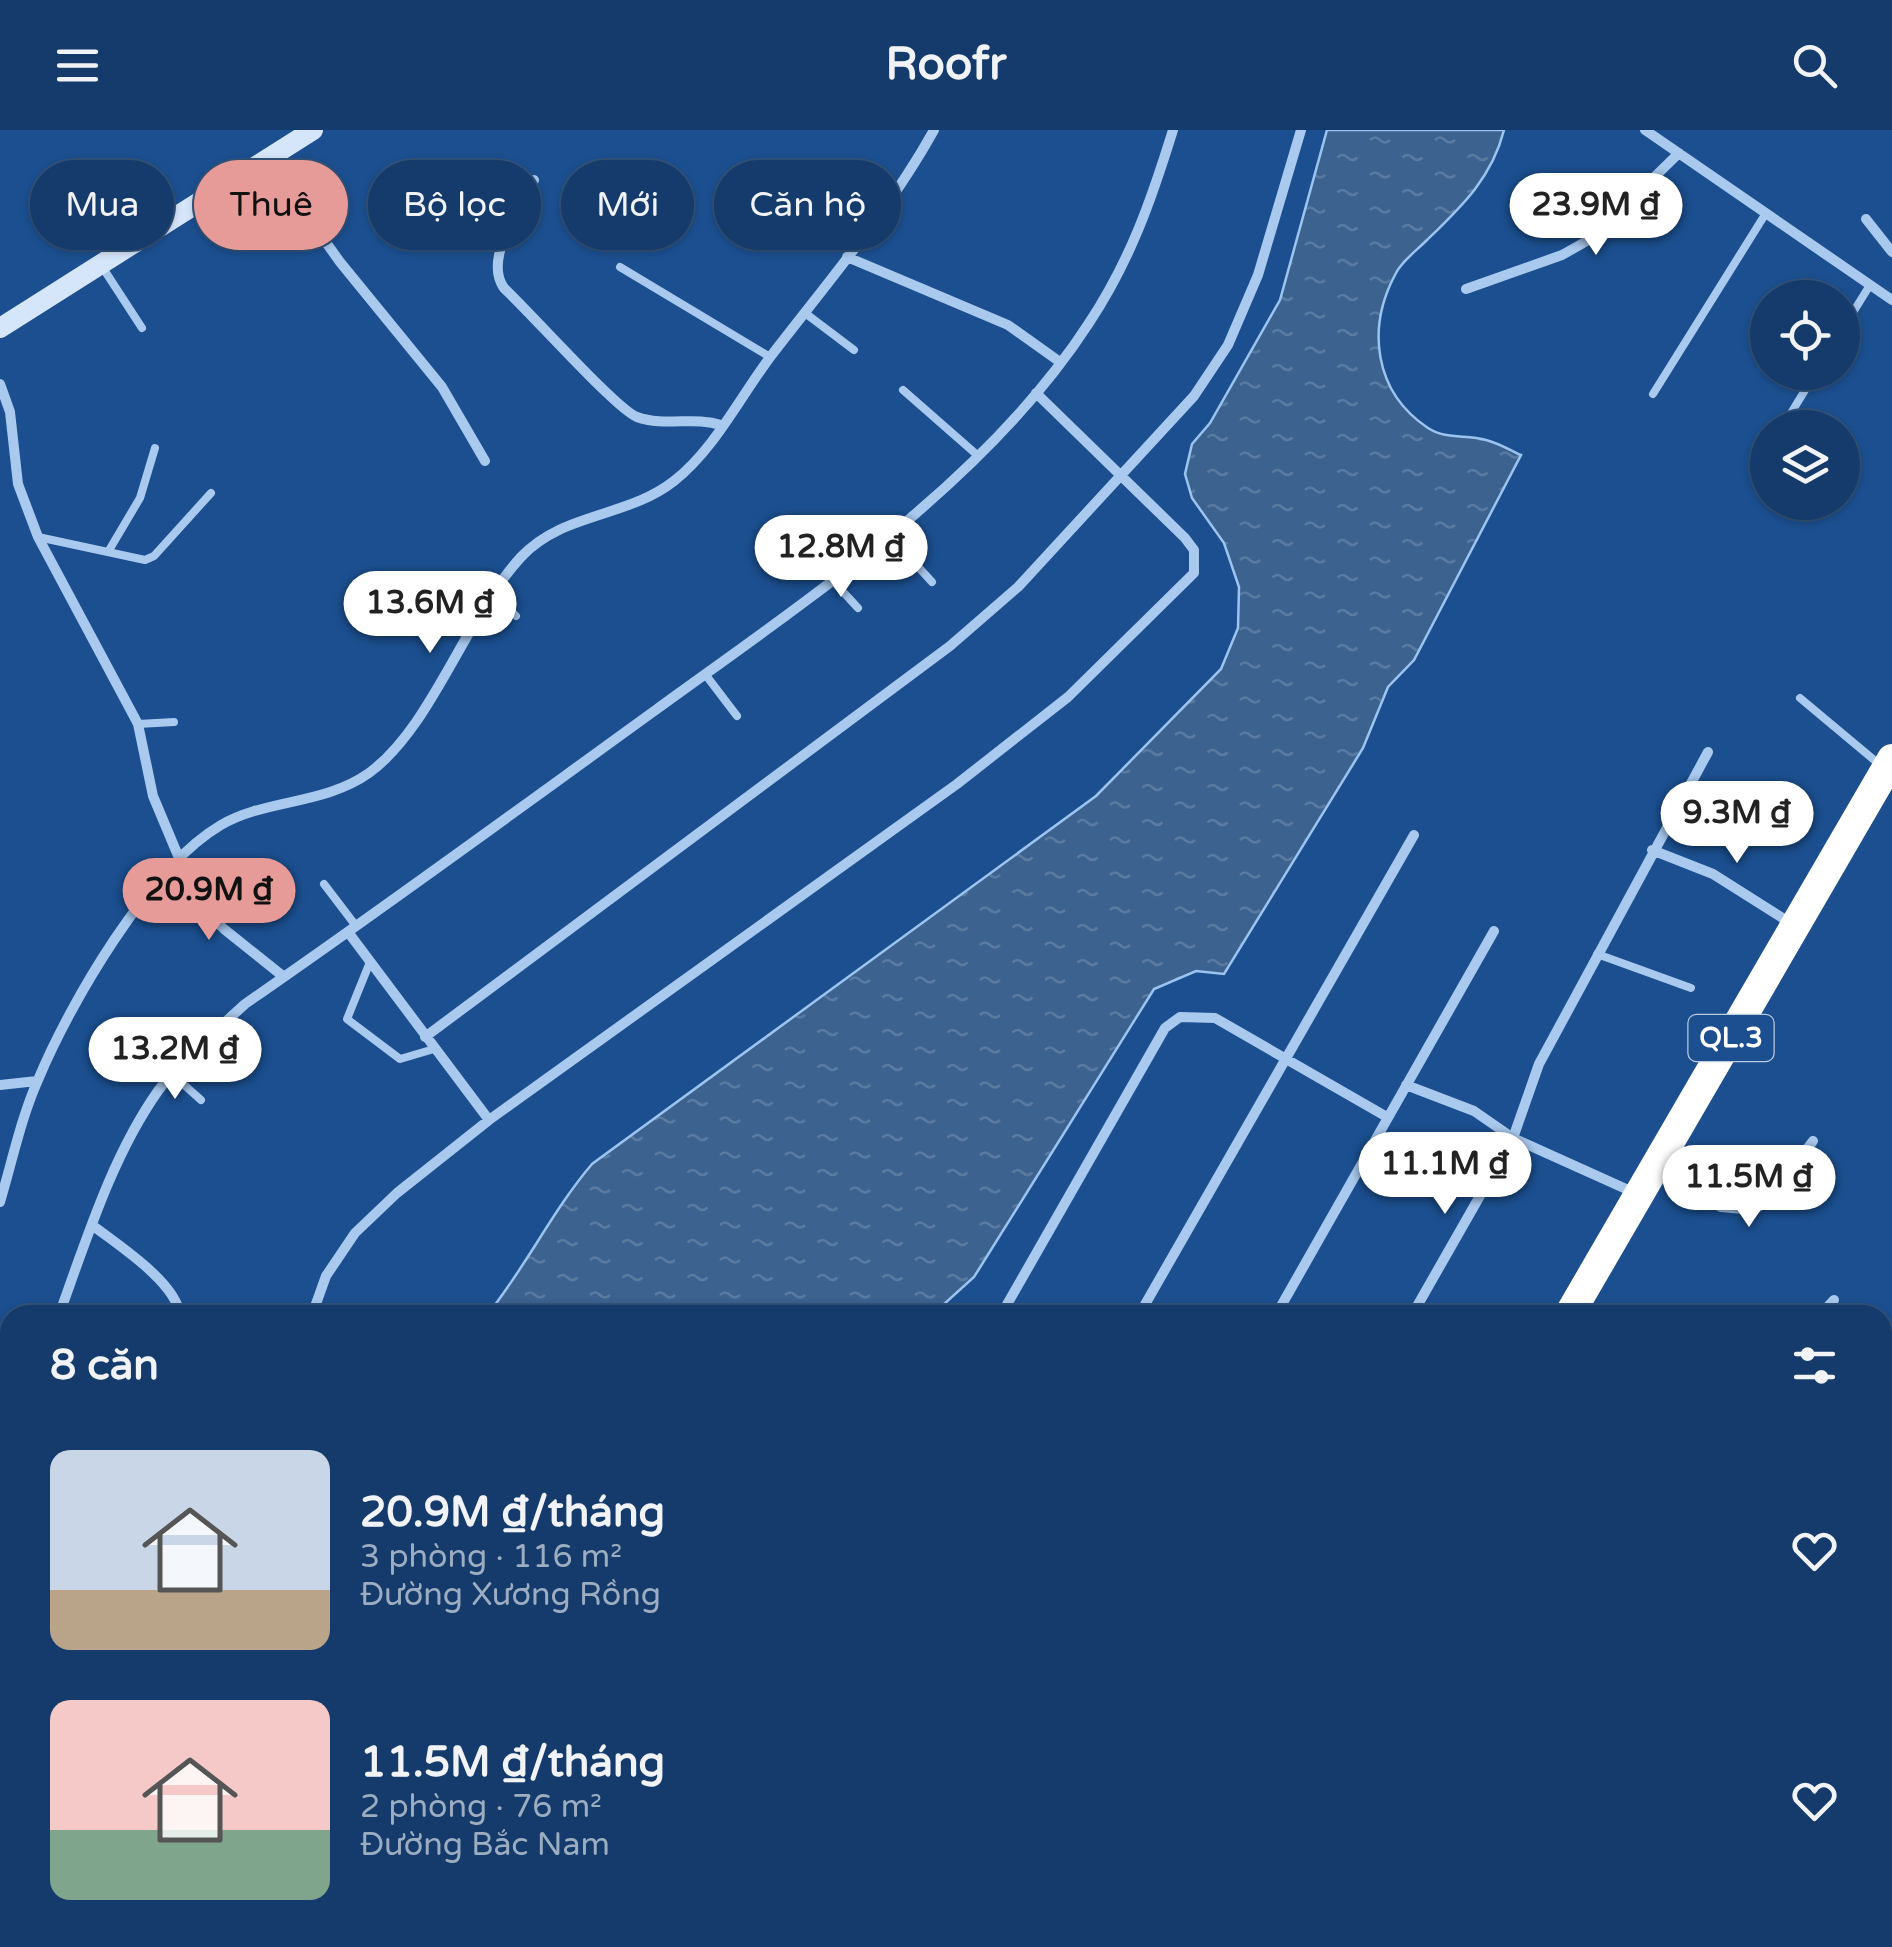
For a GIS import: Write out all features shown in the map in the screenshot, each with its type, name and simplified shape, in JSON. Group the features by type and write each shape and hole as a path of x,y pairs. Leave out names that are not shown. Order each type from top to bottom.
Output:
{"highway":[{"name":"QL.3","path":"1575,1305 1889,765"}],"street":[{"path":"0,328 314,130"},
{"path":"62,1305 92,1225 143,1114 172,1074 244,1004 834,581 890,535 1036,393 1088,326 1132,252 1173,130"},
{"path":"425,1037 950,646 1018,587 1194,396 1228,345 1258,275 1301,130"},
{"path":"1648,131 1892,300"},
{"path":"0,1202 37,1081 84,989 179,858 225,822 311,800 371,772 402,740 492,592 544,536 652,496 674,482 847,257 930,132"},
{"path":"1466,290 1562,255 1592,238 1679,153"},
{"path":"267,159 340,262 442,386 485,461"},
{"path":"1866,219 1892,252"},
{"path":"501,250 495,269 504,288 626,411 658,422 707,420 721,425"},
{"path":"847,257 1008,325 1060,362"},
{"path":"0,384 10,412 16,474 38,538 138,724 153,796 179,858"},
{"path":"316,1305 326,1276 355,1232 489,1120 957,784 1068,697 1179,591 1194,572 1194,550 1036,393"},
{"path":"1418,1305 1513,1138 1539,1064 1708,752"},
{"path":"1145,1305 1414,836"},
{"path":"1652,850 1713,874 1797,928"},
{"path":"166,874 224,929 284,976"},
{"path":"352,929 370,962 489,1120"},
{"path":"1282,1305 1494,931"},
{"path":"1007,1305 1166,1028 1180,1017 1216,1018 1388,1117"},
{"path":"0,1086 37,1081"},
{"path":"1406,1085 1474,1111 1513,1138 1720,1207 1754,1210 1768,1200 1812,1141"},
{"path":"92,1225 140,1262 172,1295 176,1305"},
{"path":"1829,1305 1834,1300"}],"lane":[{"path":"1652,394 1766,213"},
{"path":"100,264 142,328"},
{"path":"620,267 770,358"},
{"path":"1860,301 1870,285"},
{"path":"804,313 854,350"},
{"path":"903,390 976,454"},
{"path":"108,552 140,498 155,448"},
{"path":"38,538 134,560 154,556 211,493"},
{"path":"890,535 932,582"},
{"path":"834,581 858,608"},
{"path":"492,592 516,616"},
{"path":"704,674 737,716"},
{"path":"1800,698 1889,765"},
{"path":"138,724 174,722"},
{"path":"324,884 352,929"},
{"path":"1597,954 1690,988"},
{"path":"370,962 346,1019 400,1059 434,1049"},
{"path":"172,1074 201,1100"}],"water":[{"path":"1327,130 1504,130 1492,163 1474,191 1399,269 1381,315 1380,358 1396,396 1428,428 1486,440 1521,455 1414,660 1388,687 1363,748 1224,974 1196,971 1154,989 974,1277 943,1305 494,1305 592,1164 1096,796 1221,669 1238,628 1239,587 1224,543 1192,498 1185,474 1192,444 1210,423 1280,300"}]}
